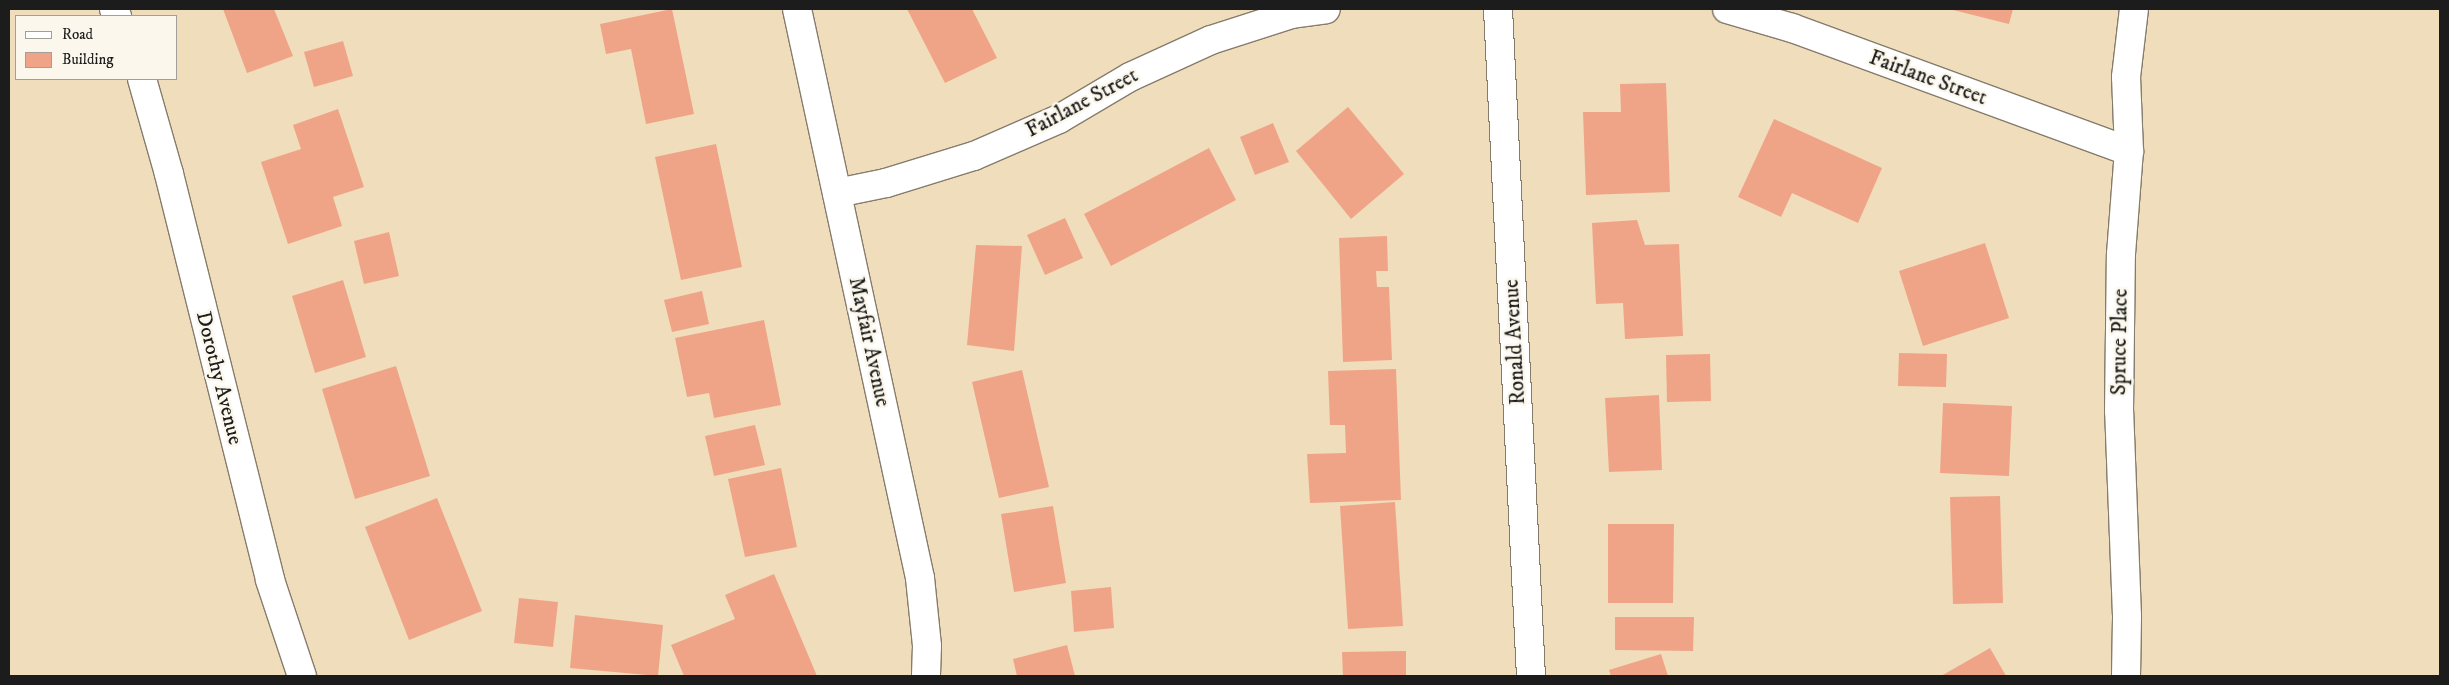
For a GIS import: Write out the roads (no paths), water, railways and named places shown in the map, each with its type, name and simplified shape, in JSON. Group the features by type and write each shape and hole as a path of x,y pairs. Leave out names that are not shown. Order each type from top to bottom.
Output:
{"street":[{"name":"Mayfair Avenue","path":"797,9 806,60 837,193 920,578 927,646 926,676"},
{"name":"Fairlane Street","path":"837,193 886,183 974,156 1059,119 1130,77 1211,40 1292,14 1326,9"},
{"name":"Ronald Avenue","path":"1498,9 1531,676"},
{"name":"Fairlane Street","path":"1727,9 1792,28 2128,150"},
{"name":"Spruce Place","path":"2126,676 2127,616 2119,412 2121,254 2128,150 2126,77 2134,9"},
{"name":"Dorothy Avenue","path":"142,80 170,174 270,580 302,676"}]}
